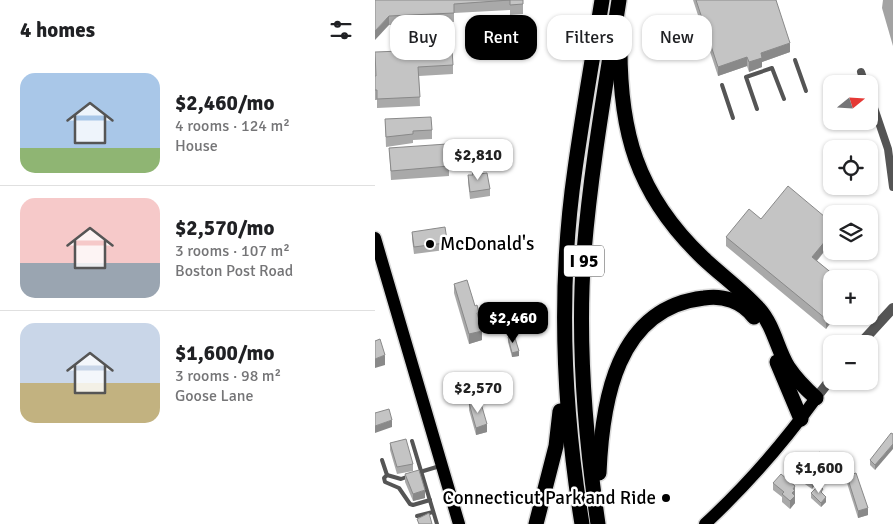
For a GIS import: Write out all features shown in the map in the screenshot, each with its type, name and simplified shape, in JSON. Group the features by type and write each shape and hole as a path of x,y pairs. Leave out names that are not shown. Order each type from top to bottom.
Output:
{"highway":[{"name":"I 95","path":"582,524 569,430 565,334 569,231 575,170 603,0"},
{"name":"I 95","path":"599,524 584,396 584,254 593,163 619,0"},
{"path":"624,0 620,86 624,119 643,178 660,208 679,233 760,310 771,328 788,366 801,384 816,398"},
{"path":"603,524 599,476 601,432 607,396 617,365 630,342 648,323 670,307 691,299 713,296 732,300 750,312 763,328 801,419"},
{"path":"536,524 559,428 565,334"}],"main road":[{"path":"375,238 459,524"},
{"path":"705,524 743,489 776,452 816,398"}],"street":[{"path":"878,120 888,149 893,187"},
{"path":"869,335 893,308"},
{"path":"816,398 823,389"}],"lane":[{"path":"795,60 806,91"},
{"path":"757,109 746,77 772,68 784,99"},
{"path":"722,84 733,118"},
{"path":"412,441 437,524"},
{"path":"382,460 387,475 384,478 385,482 399,488 410,504 413,505 430,500"},
{"path":"387,475 401,479 442,466"},
{"path":"417,516 433,512"}],"shaded area":[{"path":"883,0 893,0 893,46 882,8"}],"building":[{"path":"375,0 510,0 454,4 454,13 390,15 375,31"},
{"path":"510,0 523,0 523,4 510,5"},
{"path":"696,0 776,0 790,43 761,53 762,58 749,62 747,57 718,67 712,49 712,15 701,15"},
{"path":"390,51 390,60 453,60 453,65 418,67 420,97 377,99 377,90 375,90 375,52"},
{"path":"431,117 432,130 413,131 413,134 386,137 385,119"},
{"path":"447,144 449,166 391,171 389,148"},
{"path":"479,167 480,174 487,173 490,189 470,192 468,175 473,175 472,168"},
{"path":"788,186 823,215 823,244 812,257 828,270 823,270 823,317 726,237 749,209 761,219"},
{"path":"445,227 447,240 445,240 445,243 414,247 412,232"},
{"path":"467,280 475,306 477,305 479,313 477,313 482,331 469,334 454,284"},
{"path":"514,335 519,351 512,353 508,337"},
{"path":"380,339 385,355 375,359 375,341"},
{"path":"480,400 487,424 476,428 469,403"},
{"path":"389,409 392,420 375,426 375,413"},
{"path":"891,433 893,434 893,444 875,465 870,460"},
{"path":"406,439 413,464 397,467 390,443"},
{"path":"819,452 829,459 812,482 802,475"},
{"path":"419,470 425,490 413,494 405,474"},
{"path":"856,473 868,508 858,511 847,476"},
{"path":"781,474 795,486 793,489 795,490 792,493 795,496 790,501 782,494 784,492 773,483"},
{"path":"819,485 823,489 821,492 826,497 821,503 811,493"},
{"path":"429,513 432,524 419,524 417,519"}],"place":[{"name":"McDonald's","path":"430,244"},
{"name":"Connecticut Park and Ride","path":"666,498"}]}
